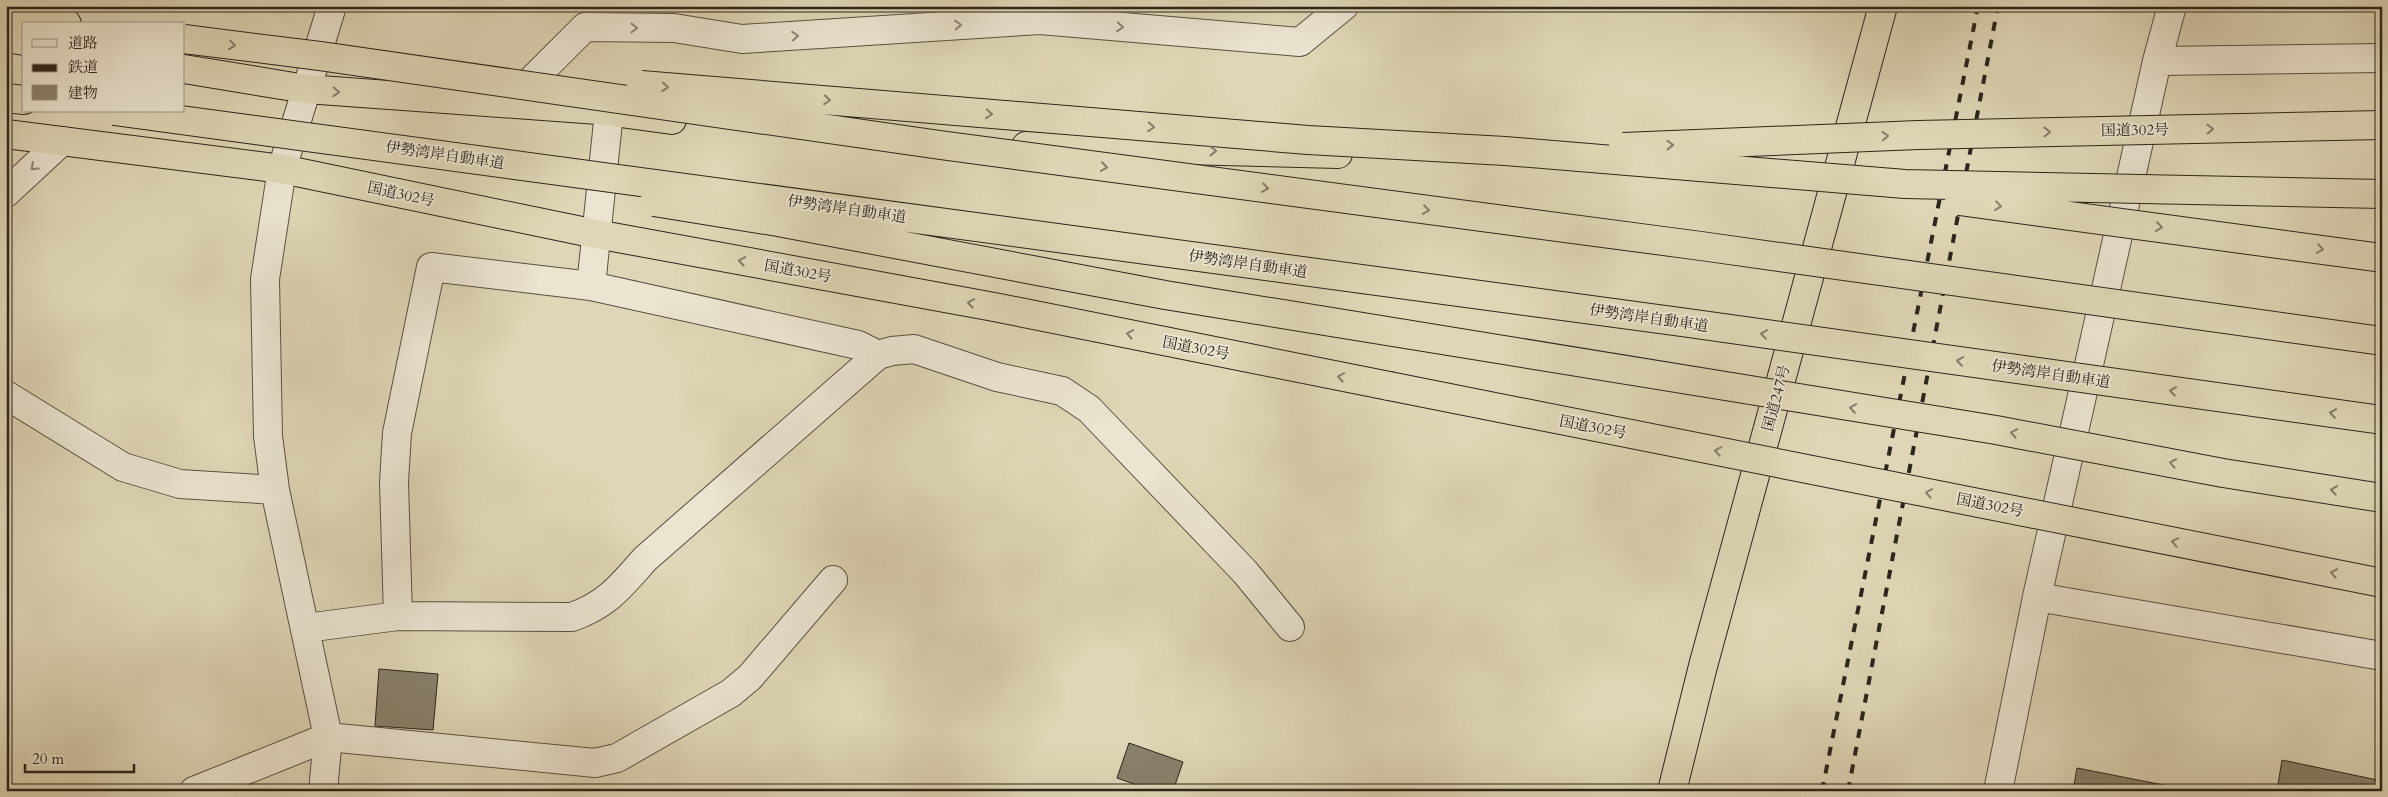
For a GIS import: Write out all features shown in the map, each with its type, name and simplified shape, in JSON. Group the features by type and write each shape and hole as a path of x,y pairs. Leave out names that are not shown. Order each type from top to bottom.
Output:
{"highway":[{"name":"国道247号","path":"1672,791 1703,666 1883,6"},
{"path":"6,16 52,22"},
{"path":"6,38 22,42"},
{"path":"185,39 320,56 950,146 1701,246 2382,341"},
{"path":"320,56 1308,140 1505,151 1905,184 2382,194"},
{"name":"国道302号","path":"185,69 306,90 609,112 844,142 1376,155 1918,135 2382,125"},
{"path":"6,98 22,100"},
{"name":"伊勢湾岸自動車道","path":"121,112 1681,322 2382,420"},
{"path":"166,118 444,168 778,222 1165,295 1996,430 2223,473 2382,498"},
{"name":"国道302号","path":"6,134 282,169 596,234 994,307 2382,583"},
{"path":"1724,170 2382,258"}],"street":[{"path":"324,789 328,737 275,490 268,417 265,279 282,169 332,6"},
{"path":"509,104 585,27 674,28 742,39 1021,14 1040,20 1300,42 1344,6"},
{"path":"1998,791 2037,597 2157,60 2172,6"},
{"path":"2157,60 2382,58"},
{"path":"591,286 609,112"},
{"path":"6,193 62,141"},
{"path":"398,616 394,482 397,433 431,267 591,286 858,345 878,355"},
{"path":"306,628 398,616 572,617 594,609 612,596 645,558 878,355 892,351 914,349 997,377 1062,391 1089,409 1245,572 1290,627"},
{"path":"6,395 123,466 180,484 275,490"},
{"path":"194,791 328,737 595,763 617,758 731,693 750,677 833,580"},
{"path":"2037,597 2382,656"}],"building":[{"path":"379,669 438,674 433,730 375,726"},
{"path":"1129,743 1183,762 1173,791 1154,791 1117,778"},
{"path":"2282,760 2382,781 2382,791 2277,791"},
{"path":"2077,768 2194,791 2073,791"}],"railway":[{"path":"1822,791 1978,6"},
{"path":"1848,791 1998,6"}]}
